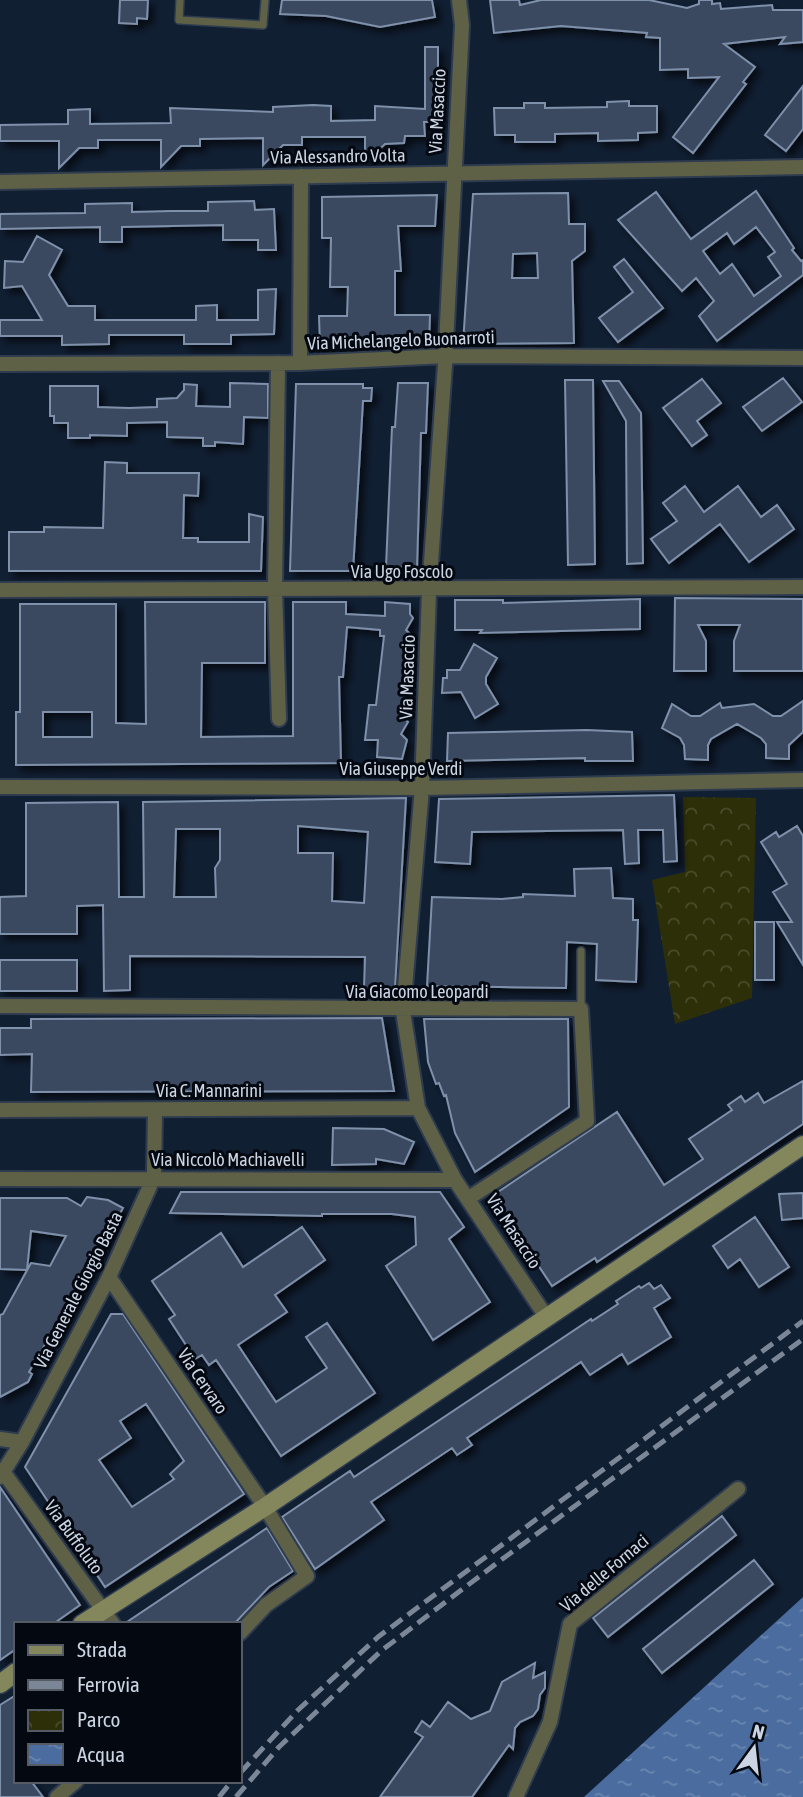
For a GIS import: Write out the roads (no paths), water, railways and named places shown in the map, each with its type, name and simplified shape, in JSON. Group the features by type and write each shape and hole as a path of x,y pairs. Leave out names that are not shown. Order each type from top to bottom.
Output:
{"main road":[{"path":"85,1622 265,1507 803,1145"}],"street":[{"name":"Via Masaccio","path":"459,0 462,25 446,356 429,591 422,788 403,1011 418,1108 455,1180 547,1318"},
{"name":"Via Alessandro Volta","path":"0,182 803,167"},
{"path":"300,363 301,176"},
{"name":"Via Michelangelo Buonarroti","path":"0,365 300,363 446,356 803,358"},
{"path":"278,363 275,590 279,719"},
{"name":"Via Ugo Foscolo","path":"0,590 429,591 803,587"},
{"name":"Via Giuseppe Verdi","path":"0,788 422,788 803,780"},
{"name":"Via Giacomo Leopardi","path":"0,1006 403,1011 582,1009"},
{"path":"469,1198 587,1121 582,1009"},
{"name":"Via C. Mannarini","path":"0,1110 418,1108"},
{"name":"Via Generale Giorgio Basta","path":"2,1475 109,1277 154,1177 155,1110"},
{"name":"Via Niccolò Machiavelli","path":"0,1179 154,1177 455,1180"},
{"name":"Via Cervaro","path":"109,1277 265,1507 307,1576 266,1605 242,1631"},
{"path":"0,1438 22,1442"},
{"name":"Via Buffoluto","path":"2,1475 112,1622"},
{"name":"Via delle Fornaci","path":"516,1797 550,1722 570,1624 738,1489"},
{"path":"57,1797 74,1783"}],"lane":[{"path":"180,0 179,20 262,25 265,0"},
{"path":"581,951 582,1009"}],"water":[{"path":"803,1597 803,1797 584,1797"}],"railway":[{"path":"242,1771 298,1710 378,1637 803,1321"},
{"path":"236,1797 279,1747 381,1651 803,1339"},
{"path":"219,1797 230,1783"}]}
